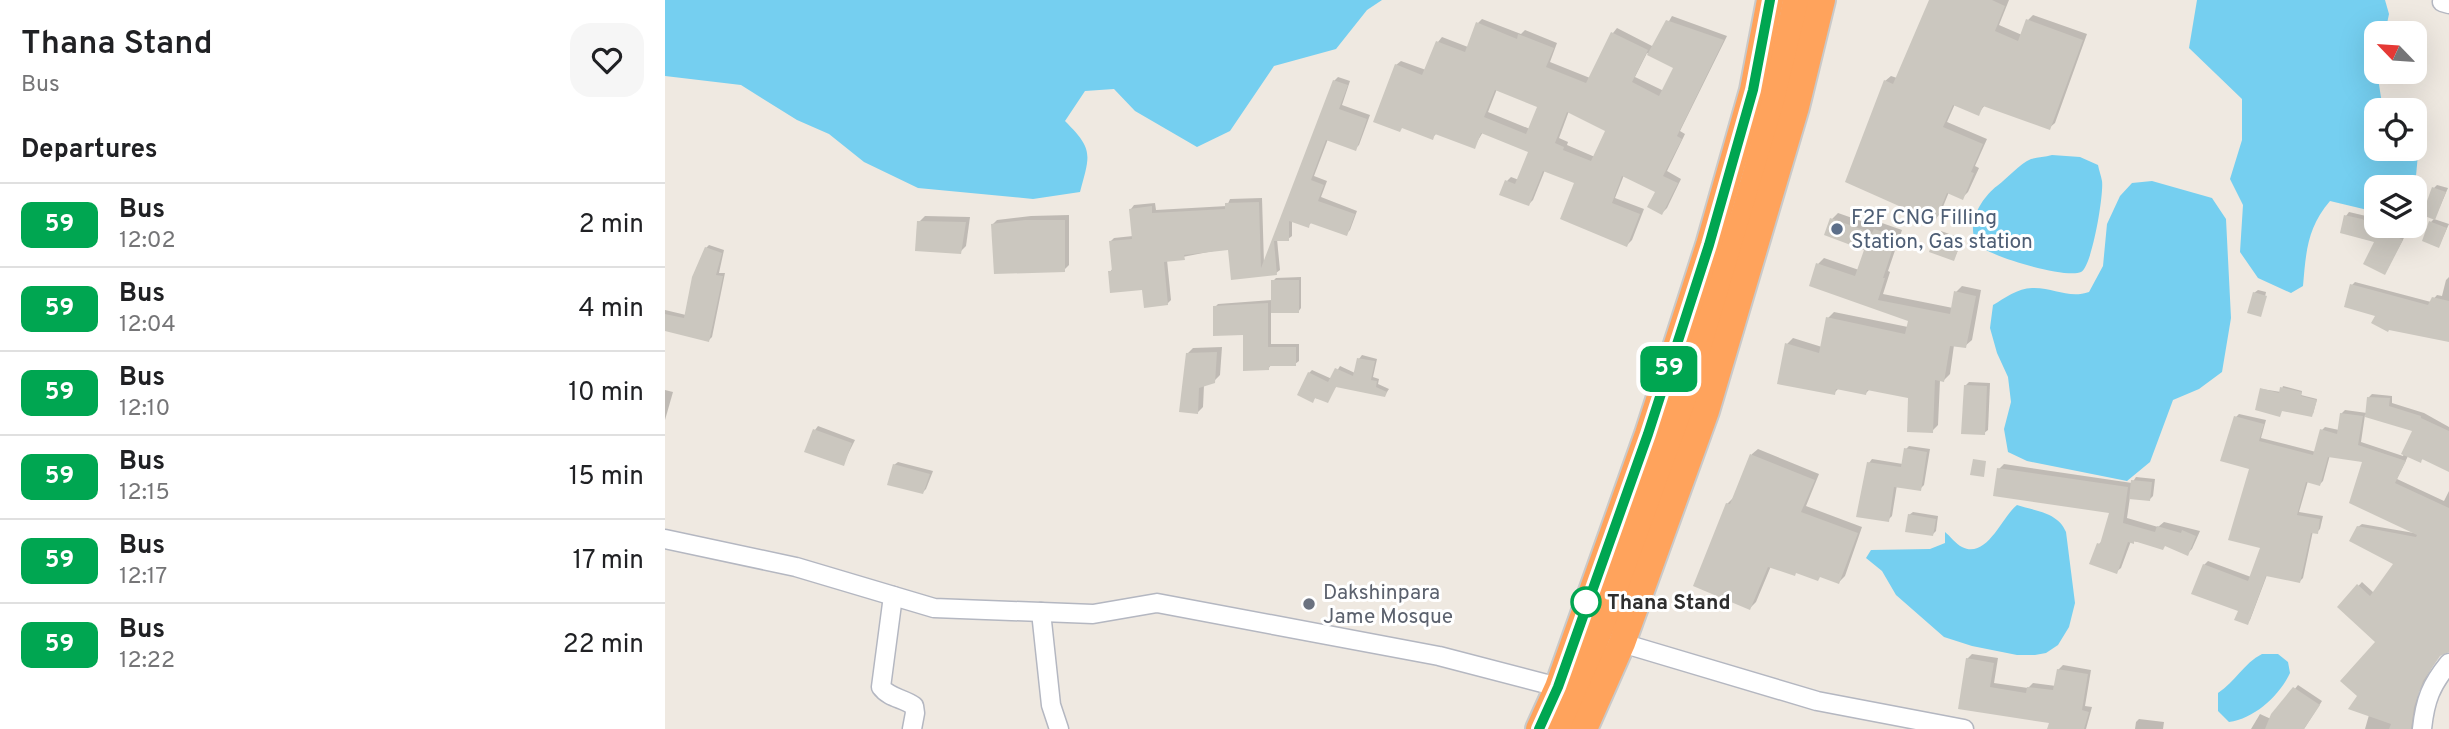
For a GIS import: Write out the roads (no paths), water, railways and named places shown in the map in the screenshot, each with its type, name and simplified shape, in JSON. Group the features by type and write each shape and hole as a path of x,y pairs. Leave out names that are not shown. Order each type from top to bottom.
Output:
{"highway":[{"path":"1539,729 1558,687 1648,434 1709,245 1753,90 1770,0"},
{"path":"1559,729 1611,606 1687,398 1761,159 1789,43 1796,0"},
{"path":"1584,729 1622,643 1706,411 1796,107 1822,0"}],"street":[{"path":"665,539 796,567 934,608 1093,614 1157,603 1439,656 1558,687"},
{"path":"893,596 881,687 890,696 904,699 914,705 912,729"},
{"path":"1041,612 1051,705 1059,729"},
{"path":"1622,643 1817,701 1963,729"},
{"path":"2422,729 2425,704 2435,680 2449,663"}],"water":[{"path":"665,0 1382,0 1367,10 1336,49 1274,66 1230,131 1197,147 1135,111 1114,89 1085,91 1065,121 1081,139 1087,153 1080,192 1033,199 918,188 864,162 829,134 797,120 741,85 665,76"},
{"path":"2197,0 2385,0 2389,14 2388,21 2364,21 2364,84 2379,84 2381,98 2364,98 2364,161 2417,161 2416,175 2364,175 2364,209 2330,201 2312,231 2303,286 2291,293 2258,278 2240,252 2243,205 2230,179 2242,140 2242,99 2189,48"},
{"path":"2052,155 2080,157 2098,165 2102,181 2096,230 2089,258 2081,272 2045,270 2012,261 1979,245 1973,230 1976,213 1991,191 2027,161"},
{"path":"2152,181 2212,198 2226,219 2231,318 2222,372 2199,389 2173,400 2150,462 2127,481 2027,461 2008,452 2004,429 2011,402 2008,377 1990,328 1993,305 2028,288 2068,294 2089,292 2103,266 2107,224 2120,196 2132,183"},
{"path":"2017,505 2052,516 2066,532 2075,603 2069,627 2058,645 2046,653 2017,655 1944,637 1896,595 1882,571 1866,558 1871,550 1930,549 1945,543 1945,532 1962,547 1979,547 1994,535"},
{"path":"2262,654 2278,654 2288,662 2290,673 2265,705 2248,716 2229,722 2218,711 2218,693"}],"place":[{"name":"F2F CNG Filling Station, Gas station","path":"1837,229"},
{"name":"Thana Stand","path":"1586,602"},
{"name":"Dakshinpara Jame Mosque","path":"1309,604"}]}
